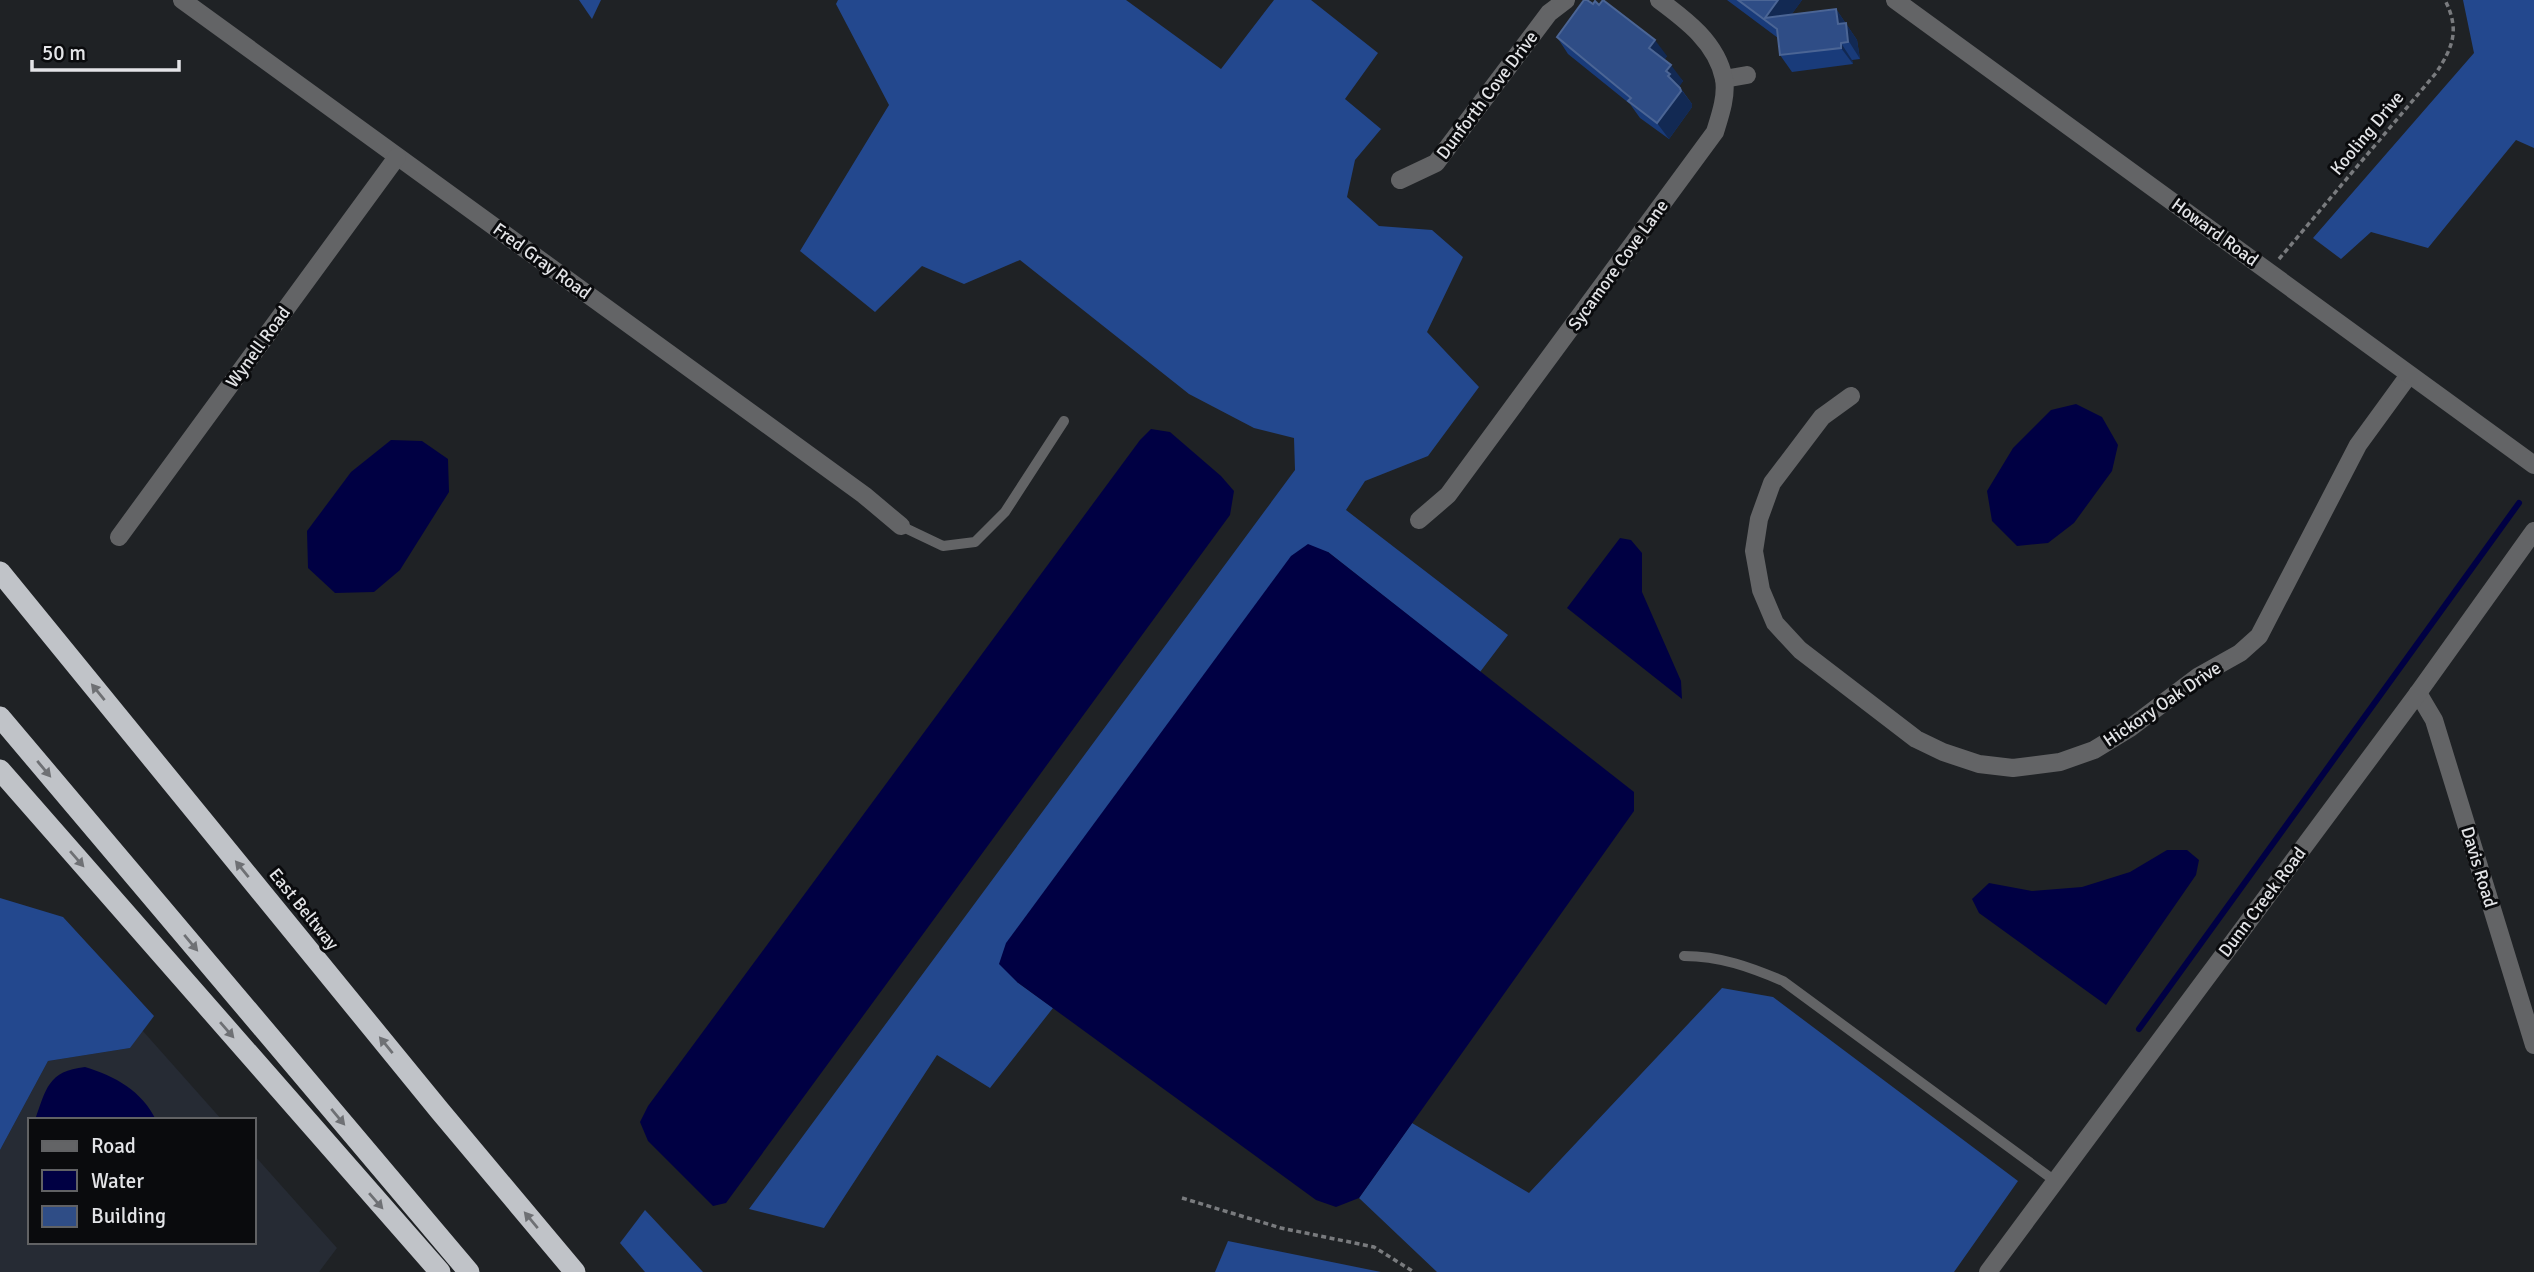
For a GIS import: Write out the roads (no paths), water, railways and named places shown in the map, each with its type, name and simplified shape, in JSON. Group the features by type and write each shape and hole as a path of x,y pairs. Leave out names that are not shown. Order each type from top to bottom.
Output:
{"highway":[{"name":"East Beltway","path":"1,573 440,1111 575,1272"},
{"path":"0,717 469,1272"},
{"path":"0,770 440,1272"}],"street":[{"name":"Fred Gray Road","path":"182,0 864,495 901,526"},
{"name":"Dunforth Cove Drive","path":"1401,180 1436,163 1549,13 1566,0"},
{"path":"1660,0 1697,28 1715,56 1724,79 1747,75"},
{"name":"Howard Road","path":"1895,0 2534,465"},
{"name":"Sycamore Cove Lane","path":"1419,520 1448,495 1715,132 1724,101 1724,79"},
{"name":"Wynell Road","path":"119,537 397,157"},
{"name":"Hickory Oak Drive","path":"1851,396 1822,416 1772,483 1759,519 1754,551 1761,590 1775,623 1800,650 1916,739 1943,752 1979,764 2013,768 2060,762 2094,750 2130,728 2199,676 2241,653 2259,636 2358,444 2409,374"},
{"name":"Dunn Creek Road","path":"1988,1272 2418,693 2534,531"},
{"name":"Davis Road","path":"2418,693 2434,720 2534,1045"}],"lane":[{"path":"901,526 943,546 975,542 1005,512 1064,421"},
{"path":"1684,956 1707,956 1748,966 1783,981 2056,1181"}],"water":[{"path":"2076,404 2102,417 2118,445 2112,471 2074,523 2048,543 2017,546 1992,521 1987,491 2013,448 2051,410"},
{"path":"1151,429 1170,432 1221,476 1234,491 1230,515 726,1203 713,1206 648,1141 640,1122 648,1106 1140,440"},
{"path":"391,440 422,441 448,459 449,492 400,570 374,592 335,593 308,568 307,531 351,472"},
{"path":"1620,538 1631,540 1642,553 1642,592 1681,681 1682,699 1567,608"},
{"path":"1308,544 1328,552 1634,792 1634,811 1359,1198 1336,1207 1316,1200 1017,982 999,964 1006,943 1291,556"},
{"path":"2167,850 2187,850 2199,860 2196,875 2106,1005 1979,913 1972,899 1989,883 2032,891 2082,887 2130,872"},
{"path":"85,1067 126,1086 143,1101 155,1118 36,1118 50,1083 73,1069"}],"waterway":[{"path":"2139,1029 2519,503"}]}
